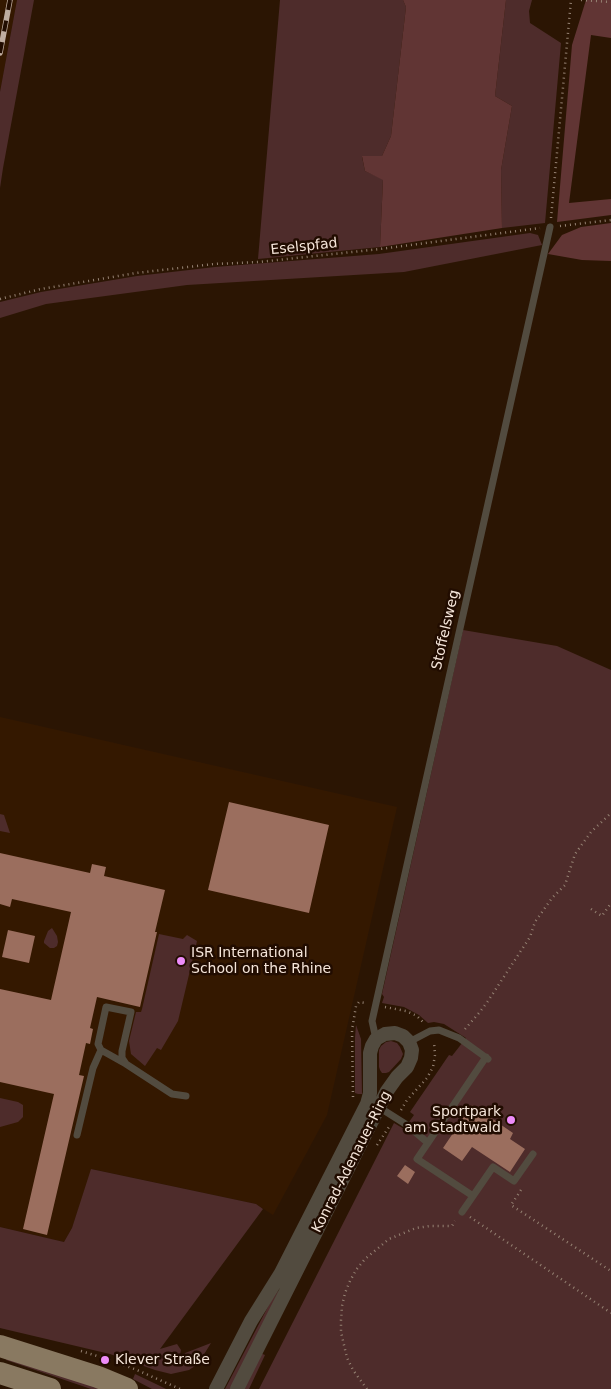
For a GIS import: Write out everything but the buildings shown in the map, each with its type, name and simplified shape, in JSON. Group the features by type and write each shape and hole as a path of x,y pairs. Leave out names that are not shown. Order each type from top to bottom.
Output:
{"main road":[{"path":"0,1346 98,1377 127,1389"},
{"path":"0,1373 50,1389"}],"street":[{"path":"376,1039 385,1034 395,1033 403,1036 409,1042"},
{"name":"Konrad-Adenauer-Ring","path":"373,1105 370,1093 370,1053 376,1039"},
{"name":"Konrad-Adenauer-Ring","path":"237,1389 287,1276 373,1105 387,1091 411,1058 412,1050 409,1042"},
{"name":"Konrad-Adenauer-Ring","path":"216,1389 251,1321 287,1276"}],"lane":[{"name":"Stoffelsweg","path":"376,1039 372,1021 550,227"},
{"path":"126,1064 122,1058 122,1051 131,1012 106,1006 98,1044 101,1050 172,1094 186,1096"},
{"path":"409,1042 430,1031 439,1030 459,1038 488,1058 418,1159 473,1196"},
{"path":"77,1135 93,1068 101,1050"},
{"path":"373,1105 407,1125 428,1143"},
{"path":"462,1212 493,1167 514,1181 533,1154"}],"path":[{"path":"550,227 571,0"},
{"path":"581,0 611,2"},
{"name":"Eselspfad","path":"0,299 41,289 136,273 380,249 611,220"},
{"path":"459,1038 488,1001 530,937 535,922 552,898 565,885 575,854 591,832 611,813"},
{"path":"591,909 602,916 611,903"},
{"path":"514,1181 523,1187 511,1205 611,1272"},
{"path":"367,1389 347,1358 341,1332 342,1306 350,1280 365,1258 389,1239 416,1228 452,1226 462,1212 611,1313"}],"shaded area":[{"path":"0,0 17,0 0,92"},
{"path":"17,0 34,0 0,188 0,92"},
{"path":"280,0 403,0 406,7 391,136 382,156 362,157 365,171 383,179 380,247 258,259"},
{"path":"403,0 506,0 495,96 512,106 501,170 502,228 380,247 383,180 365,171 362,156 382,156 391,136 406,7"},
{"path":"506,0 532,0 529,11 530,23 561,43 545,223 502,228 501,170 512,106 495,96"},
{"path":"586,0 611,0 611,38 591,35 569,203 611,199 611,215 557,222 572,45"},
{"path":"611,223 611,261 582,260 548,254 562,235 581,227"},
{"path":"530,233 538,235 542,245 404,272 187,285 46,304 0,318 0,302 41,292 137,276 215,267 379,254"},
{"name":"Sportpark am Stadtwald","path":"463,630 557,646 611,670 611,1389 259,1389 394,1123 404,1129 414,1115 410,1112 449,1055 452,1056 466,1038 444,1024 428,1023 419,1015 404,1007 382,1003 384,997 382,994"},
{"name":"ISR International School on the Rhine","path":"0,717 397,807 327,1115 273,1215 256,1204 92,1169 72,1228 64,1242 0,1227"},
{"path":"0,814 4,815 10,833 0,831"},
{"path":"52,928 58,942 57,946 50,948 44,941 48,931"},
{"path":"159,934 183,939 187,935 197,941 178,1021 161,1050 157,1048 145,1066 131,1054 129,1041 136,1012 141,1012 142,1009"},
{"path":"356,1025 361,1039 362,1094 355,1093"},
{"path":"386,1042 397,1043 403,1054 389,1072 382,1073 379,1067 379,1050"},
{"path":"0,1098 23,1105 23,1117 18,1122 0,1127"},
{"path":"91,1169 256,1204 263,1209 160,1349 177,1344 181,1350 180,1355 211,1343 198,1364 189,1370 171,1374 110,1354 0,1328 0,1227 64,1242 72,1228"},
{"path":"278,1291 280,1292 231,1389 225,1389 271,1301"},
{"path":"260,1353 265,1355 249,1389 242,1389"},
{"path":"7,1357 105,1389 91,1389 6,1360"},
{"path":"135,1374 166,1389 152,1389 133,1379"}],"railway":[{"path":"0,53 10,0"}],"place":[{"name":"ISR International School on the Rhine","path":"181,961"},
{"name":"Sportpark am Stadtwald","path":"511,1120"},
{"name":"Klever Straße","path":"105,1360"}]}
